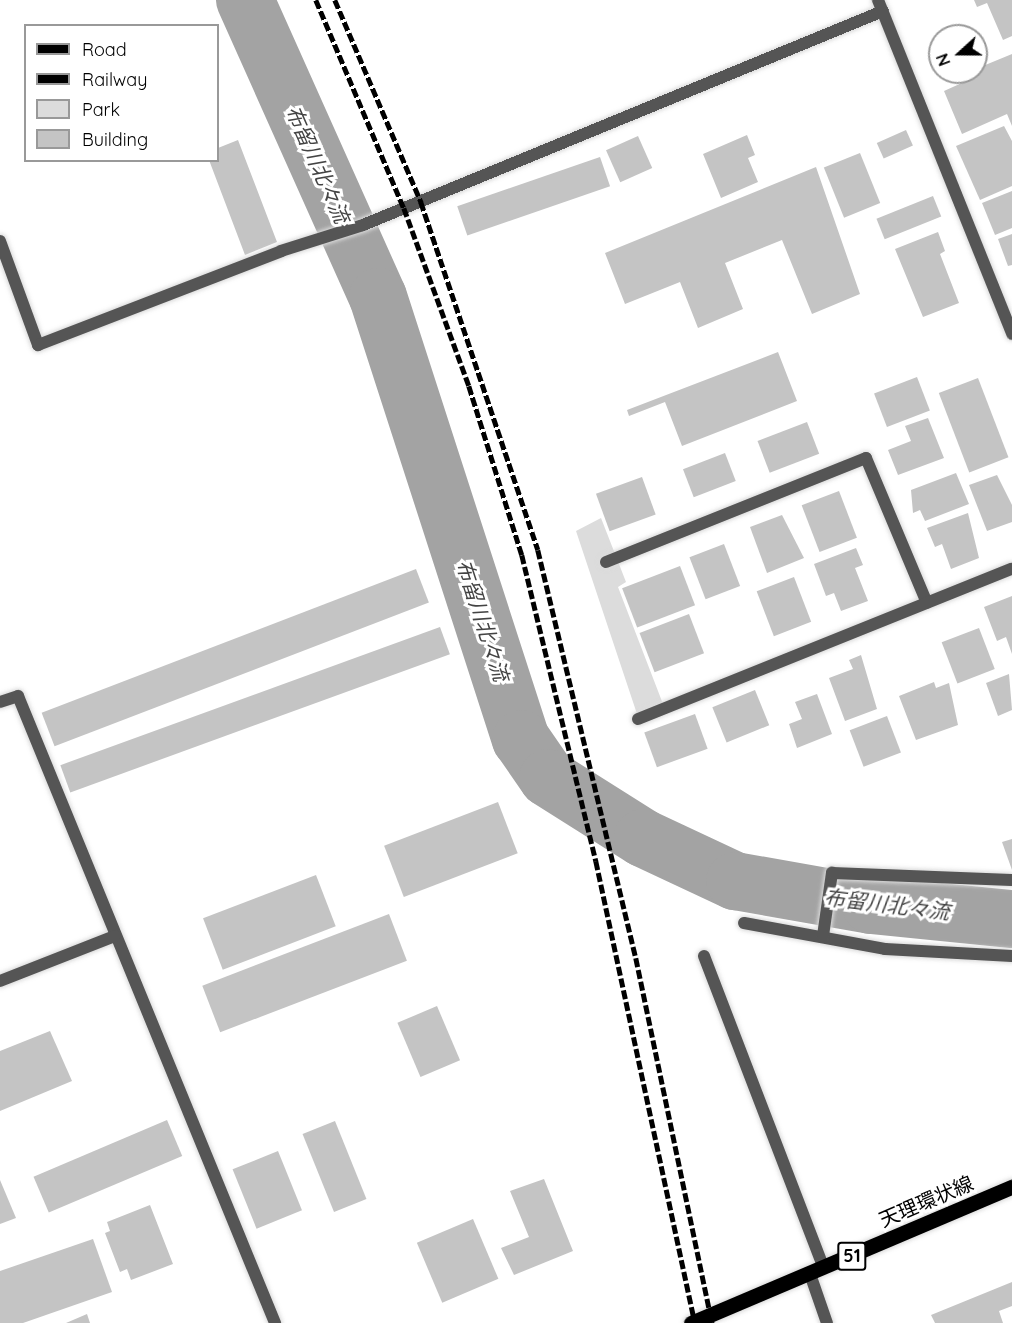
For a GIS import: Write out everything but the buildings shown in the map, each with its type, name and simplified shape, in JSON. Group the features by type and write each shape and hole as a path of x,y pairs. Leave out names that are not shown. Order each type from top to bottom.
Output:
{"main road":[{"name":"天理環状線","path":"691,1323 1012,1187"}],"street":[{"path":"0,242 38,345 363,225 880,6 1009,318 1012,334"},
{"path":"606,562 866,458 927,603"},
{"path":"638,719 1012,569"},
{"path":"0,702 18,696 275,1323"},
{"path":"823,936 832,873 1012,880"},
{"path":"744,923 885,949 1012,956"},
{"path":"0,981 115,936"},
{"path":"704,956 817,1271 828,1323"}],"green space":[{"path":"601,518 626,582 618,587 663,704 637,714 576,531"}],"waterway":[{"name":"布留川北々流","path":"245,0 378,297 521,739 548,778 643,838 735,881 871,905 1012,919"}],"railway":[{"path":"316,0 404,208 469,386 522,555 596,861 695,1323"},
{"path":"335,0 421,202 538,550 636,958 712,1323"}]}
